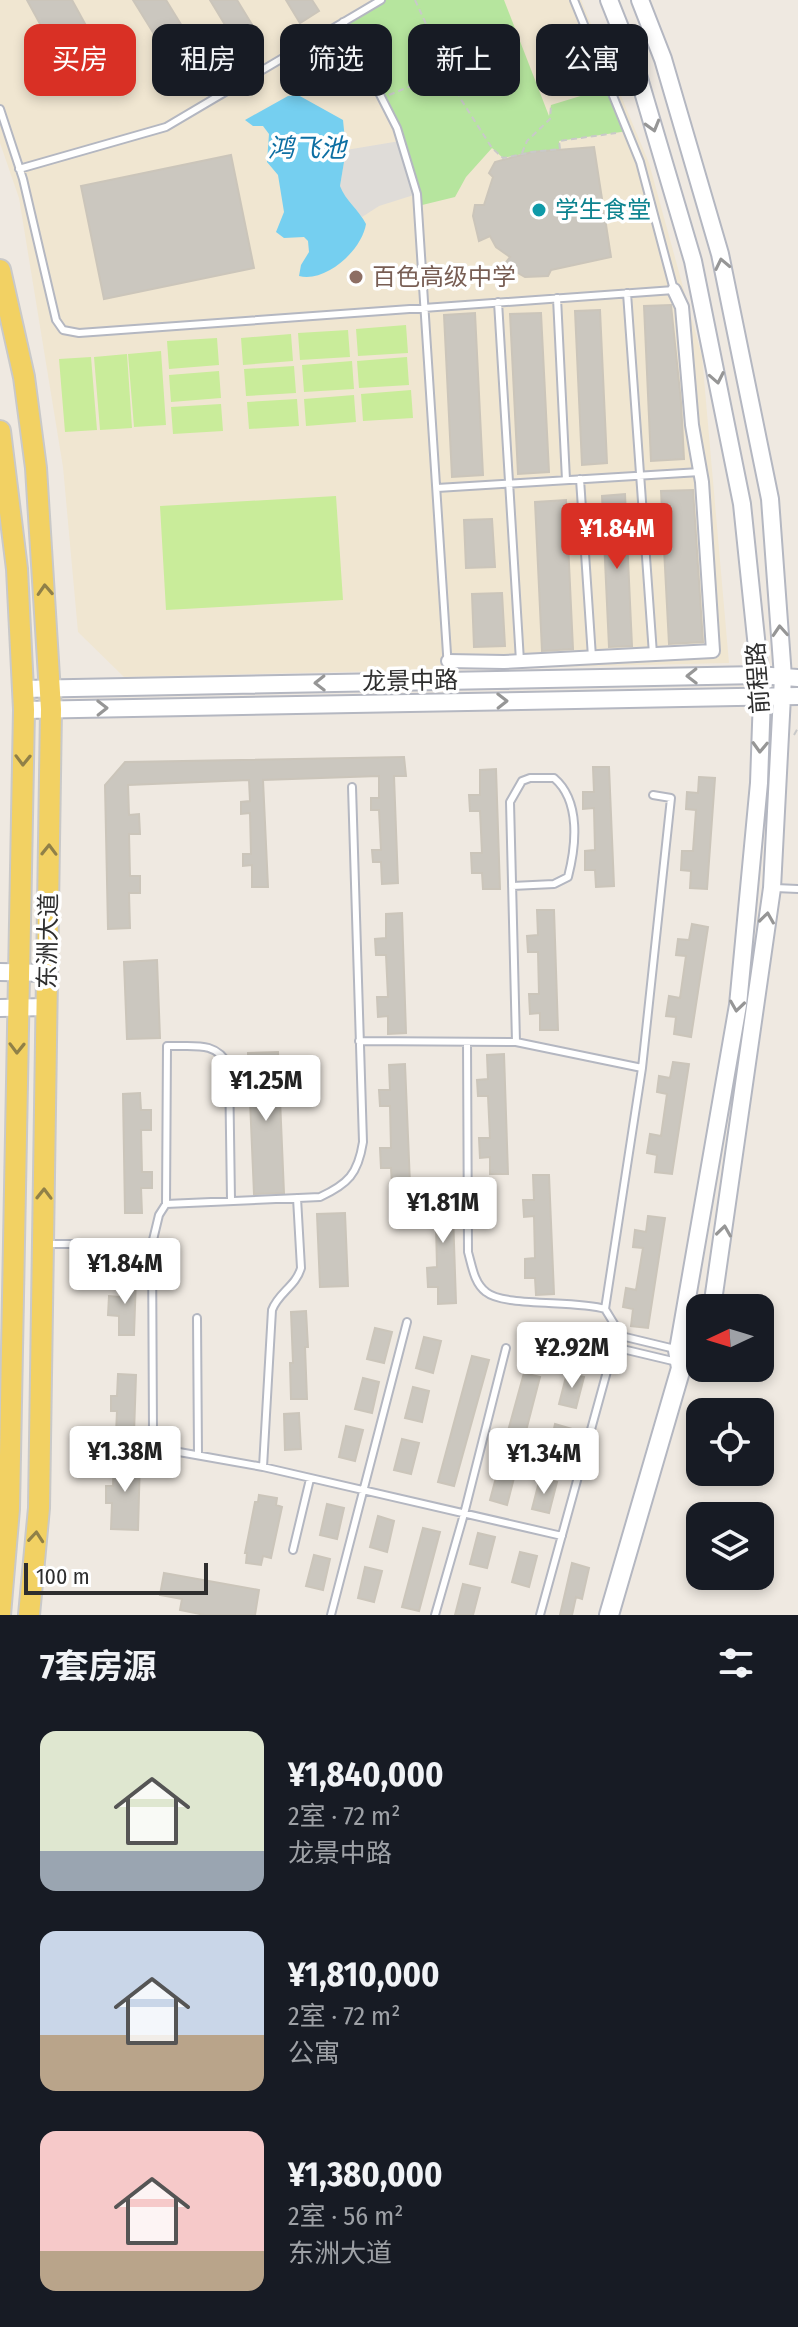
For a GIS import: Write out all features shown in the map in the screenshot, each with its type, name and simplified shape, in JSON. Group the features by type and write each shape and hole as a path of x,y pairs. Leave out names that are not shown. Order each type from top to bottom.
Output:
{"main road":[{"name":"东洲大道","path":"0,270 24,377 36,468 51,699 39,1508 29,1615"},
{"name":"东洲大道","path":"0,431 17,569 24,710 9,972 9,1509 0,1615"},
{"name":"前程路","path":"609,1615 680,1360 686,1356"}],"street":[{"name":"前程路","path":"609,0 636,68 693,261 742,504 762,696 759,783 738,1005 680,1360"},
{"name":"前程路","path":"640,0 663,59 720,254 770,499 791,678 772,888 714,1294"},
{"path":"448,665 713,651 700,472 692,425 682,307 674,290"},
{"name":"龙景中路","path":"24,710 51,699 760,675 791,678"},
{"name":"龙景中路","path":"22,689 51,699 791,697"},
{"path":"9,972 47,973"},
{"path":"9,1008 47,1007"}],"lane":[{"path":"19,169 166,127 381,0"},
{"path":"0,109 19,169 56,320 63,330 79,333 674,290 640,162 574,0"},
{"path":"343,22 397,128 417,194 448,665"},
{"path":"627,293 653,654"},
{"path":"557,298 566,480"},
{"path":"498,302 520,661"},
{"path":"437,488 700,472"},
{"path":"580,479 592,657"},
{"path":"512,886 554,884 568,877 574,851 572,805 569,795 554,778 522,781 510,802 512,886 516,1042"},
{"path":"166,1204 320,1197 340,1188 360,1160 363,1142 352,787"},
{"path":"605,1309 642,1068 671,798 653,795"},
{"path":"772,888 798,889"},
{"path":"359,1041 516,1042 642,1068"},
{"path":"467,1042 468,1252 476,1281 487,1294 506,1299 590,1304 605,1309 616,1327 614,1347 540,1615"},
{"path":"231,1200 229,1066 223,1054 213,1049 167,1046 166,1204 159,1215 152,1244 153,1432 163,1444 179,1452 263,1467 562,1536"},
{"path":"263,1467 272,1310 276,1300 298,1279 301,1268 297,1198"},
{"path":"43,1244 152,1244"},
{"path":"197,1318 198,1455"},
{"path":"331,1615 407,1322"},
{"path":"617,1335 680,1360"},
{"path":"614,1347 680,1360"},
{"path":"435,1615 506,1348"},
{"path":"293,1550 310,1479"}],"path":[{"path":"415,0 426,24"},
{"path":"381,98 408,86"},
{"path":"459,96 492,148 503,158 560,149 559,141 628,131"},
{"path":"522,154 527,141 550,119 551,105"}],"shaded area":[{"name":"百色高级中学","path":"0,0 581,0 591,24 536,24 536,96 621,96 649,163 702,356 729,663 124,677 78,632 63,467 19,198 0,143"},
{"path":"400,141 417,194 379,206 362,217 341,191 346,150"}],"green space":[{"path":"381,0 504,0 513,24 408,24 408,96 520,96 520,41 536,82 536,96 541,96 549,116 551,105 580,96 614,96 628,131 559,141 560,149 503,158 492,148 466,177 455,197 418,206 397,128 381,96 392,96 392,24 343,22"},
{"path":"406,325 408,353 358,356 356,329"},
{"path":"348,330 350,357 300,360 298,333"},
{"path":"291,334 293,361 243,365 241,338"},
{"path":"217,338 219,365 169,369 167,341"},
{"path":"161,351 166,425 134,427 128,354"},
{"path":"127,354 132,428 100,430 94,357"},
{"path":"91,357 97,430 65,432 59,359"},
{"path":"407,357 409,385 359,388 357,361"},
{"path":"352,361 354,389 304,392 302,365"},
{"path":"294,366 296,393 246,396 244,369"},
{"path":"219,371 221,398 171,402 169,375"},
{"path":"411,390 413,418 363,421 361,394"},
{"path":"354,395 356,422 306,426 304,399"},
{"path":"297,399 299,426 249,429 247,402"},
{"path":"221,404 223,431 173,434 171,407"},
{"path":"336,496 343,600 166,610 160,506"}],"water":[{"name":"鸿飞池","path":"288,96 300,96 343,120 346,150 340,186 366,224 358,244 331,269 309,277 299,276 309,252 308,241 304,237 284,238 276,232 284,212 278,175 267,162 269,134 263,126 253,126 245,120"}],"building":[{"path":"27,0 72,0 85,24 40,24"},
{"path":"133,0 166,0 181,24 152,24 152,31"},
{"path":"210,0 237,0 252,24 224,24"},
{"path":"286,0 312,0 319,11 300,23"},
{"name":"学生食堂","path":"594,147 611,257 551,270 548,276 525,277 504,265 510,257 496,247 490,236 479,241 473,216 475,205 484,205 493,177 489,173 495,162 532,152"},
{"path":"231,155 254,268 104,299 81,186"},
{"path":"671,305 684,459 651,461 644,306"},
{"path":"600,310 607,463 582,465 575,311"},
{"path":"475,313 483,475 452,477 444,315"},
{"path":"541,313 549,472 518,474 510,314"},
{"path":"693,490 703,642 669,644 661,491"},
{"path":"625,494 632,646 609,647 602,496"},
{"path":"566,500 573,649 542,651 535,502"},
{"path":"492,519 495,567 466,568 464,520"},
{"path":"502,593 505,646 474,647 472,594"},
{"path":"404,757 406,776 394,776 398,883 382,884 381,862 373,862 372,850 381,850 379,810 371,810 371,798 379,798 379,776 263,780 268,887 252,887 252,865 243,866 243,854 251,854 250,813 241,814 241,802 250,801 249,780 128,785 129,815 139,814 140,834 129,834 130,876 140,876 140,893 129,893 130,928 108,929 105,785 125,762"},
{"path":"593,767 609,767 614,886 596,887 595,870 585,870 585,851 595,850 594,808 583,809 583,792 594,792"},
{"path":"496,769 500,889 483,889 482,873 472,873 471,853 482,853 480,811 470,811 469,795 480,795 480,770"},
{"path":"699,777 715,778 707,889 690,888 691,871 681,870 682,851 693,851 696,810 686,809 687,792 698,793"},
{"path":"537,910 554,910 558,1030 540,1030 540,1013 530,1014 529,994 539,994 538,952 528,952 527,936 538,935"},
{"path":"402,913 406,1033 388,1034 388,1016 378,1017 377,997 388,997 386,955 376,955 375,939 386,938 386,914"},
{"path":"692,924 708,927 691,1037 674,1034 676,1017 666,1016 669,996 680,998 686,956 676,955 678,939 689,940"},
{"path":"157,960 160,1038 127,1039 124,962"},
{"path":"278,1052 284,1193 254,1194 248,1053"},
{"path":"504,1054 508,1174 490,1174 490,1157 480,1158 479,1138 490,1138 488,1096 478,1096 477,1080 488,1079 487,1055"},
{"path":"673,1062 689,1064 672,1174 655,1172 657,1155 647,1153 650,1134 661,1136 667,1094 657,1092 659,1076 670,1078"},
{"path":"405,1064 410,1184 392,1185 391,1168 381,1168 380,1148 391,1148 390,1106 380,1106 379,1090 390,1090 389,1065"},
{"path":"140,1093 141,1110 151,1110 151,1130 141,1130 142,1172 152,1172 152,1188 141,1188 142,1213 125,1213 123,1094"},
{"path":"533,1175 549,1175 554,1294 536,1295 535,1278 525,1278 525,1259 535,1258 534,1216 524,1217 523,1200 534,1200"},
{"path":"435,1184 452,1184 456,1303 438,1304 438,1287 428,1287 427,1268 437,1267 436,1225 426,1226 425,1209 436,1209"},
{"path":"345,1213 348,1286 320,1287 317,1214"},
{"path":"648,1216 665,1218 648,1328 631,1326 633,1309 623,1307 626,1288 636,1290 643,1248 633,1247 635,1230 646,1232"},
{"path":"120,1276 136,1277 134,1335 119,1335 119,1316 108,1315 109,1296 120,1297"},
{"path":"306,1311 307,1399 291,1399 291,1312"},
{"path":"375,1328 392,1332 384,1363 367,1359"},
{"path":"424,1337 441,1341 433,1373 416,1368"},
{"path":"472,1356 489,1360 454,1486 438,1482"},
{"path":"524,1373 540,1377 520,1454 503,1449"},
{"path":"567,1373 584,1377 576,1408 559,1404"},
{"path":"118,1374 136,1375 134,1434 116,1434 117,1411 111,1411 111,1396 117,1396"},
{"path":"363,1378 379,1382 372,1413 355,1409"},
{"path":"413,1387 429,1391 422,1422 405,1418"},
{"path":"299,1413 301,1449 285,1450 284,1414"},
{"path":"555,1424 572,1429 564,1460 548,1456"},
{"path":"346,1426 363,1430 355,1461 339,1457"},
{"path":"402,1439 419,1443 411,1474 394,1470"},
{"path":"114,1458 140,1459 138,1530 111,1529 112,1503 106,1503 106,1486 113,1486"},
{"path":"498,1470 515,1474 507,1505 490,1500"},
{"path":"540,1478 557,1482 549,1513 532,1509"},
{"path":"259,1495 277,1498 276,1505 282,1507 271,1558 263,1556 261,1565 246,1563 245,1553"},
{"path":"327,1504 344,1508 337,1539 320,1535"},
{"path":"378,1516 394,1521 387,1552 370,1547"},
{"path":"423,1528 440,1532 419,1611 402,1607"},
{"path":"478,1533 495,1537 487,1568 470,1564"},
{"path":"520,1552 537,1556 529,1587 512,1582"},
{"path":"314,1555 330,1559 323,1590 306,1586"},
{"path":"572,1563 589,1568 582,1599 576,1597 572,1615 560,1615"},
{"path":"365,1567 382,1571 374,1602 358,1598"},
{"path":"164,1573 259,1590 255,1615 205,1615 180,1610 182,1599 160,1595"},
{"path":"463,1584 480,1588 473,1615 455,1615"}],"place":[{"name":"学生食堂","path":"539,210"},
{"name":"百色高级中学","path":"356,277"}]}
